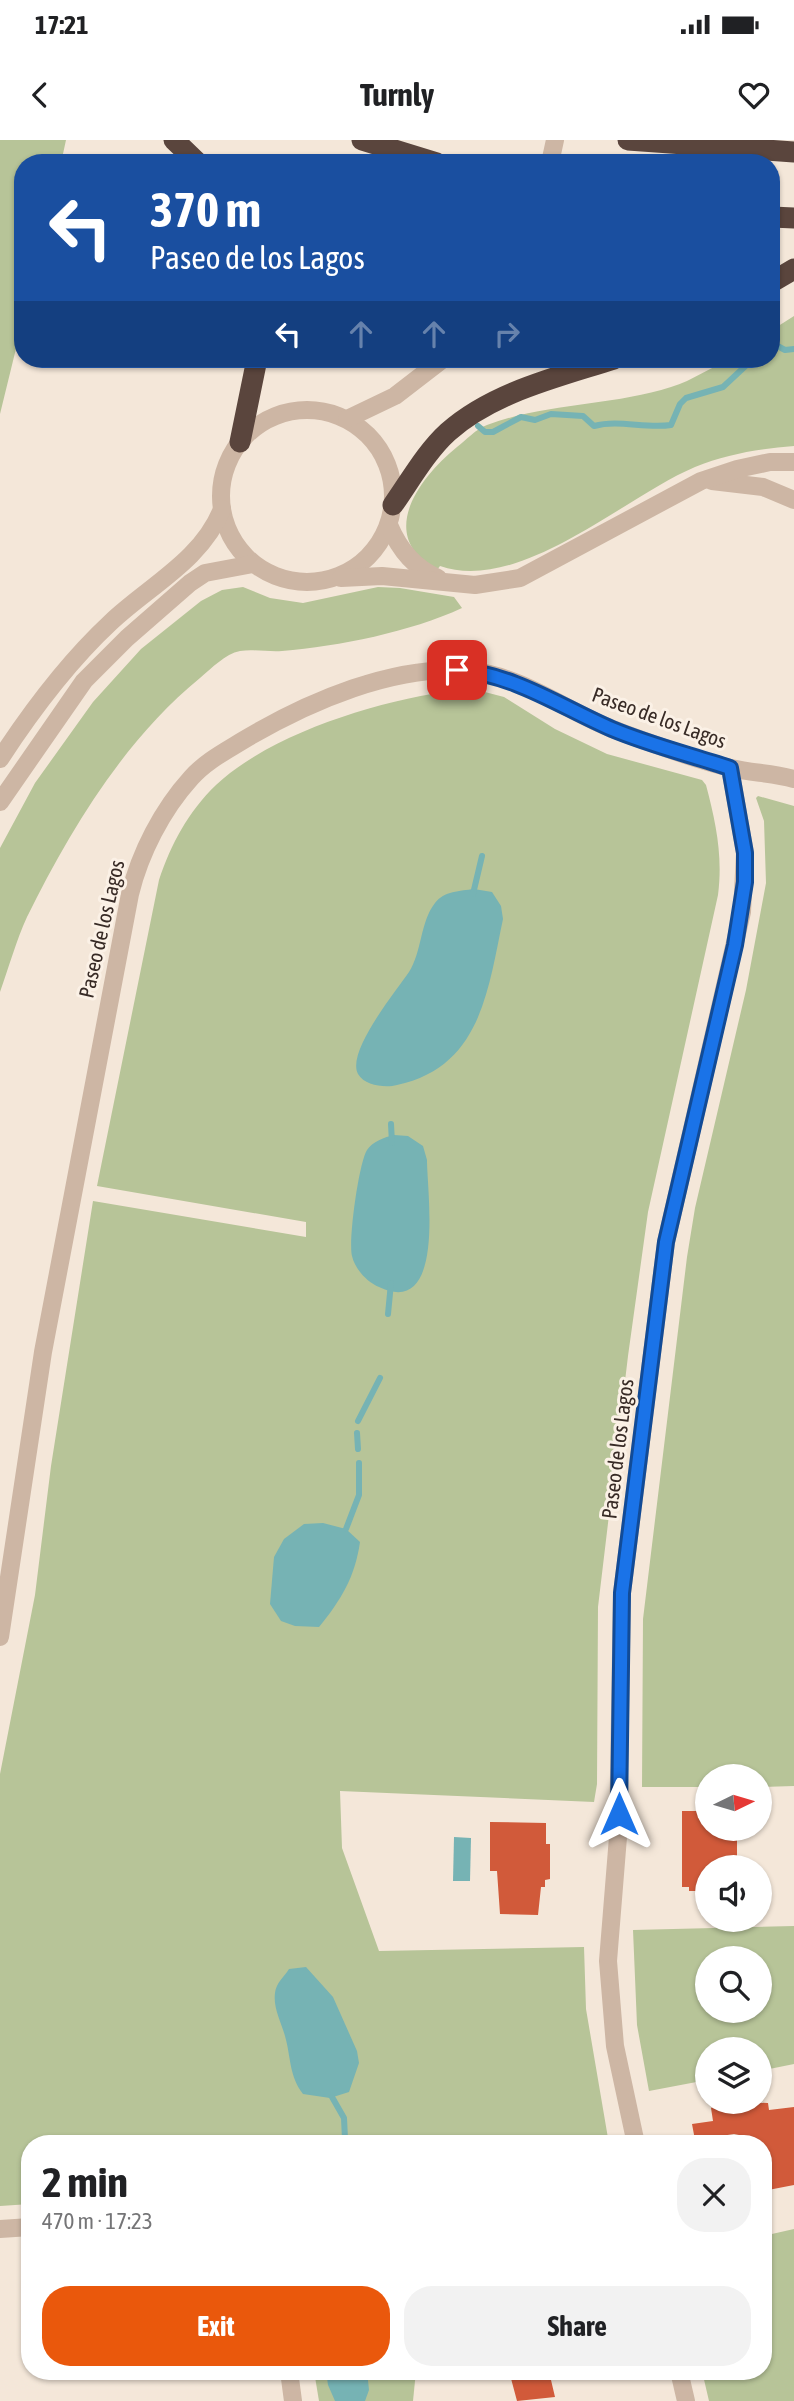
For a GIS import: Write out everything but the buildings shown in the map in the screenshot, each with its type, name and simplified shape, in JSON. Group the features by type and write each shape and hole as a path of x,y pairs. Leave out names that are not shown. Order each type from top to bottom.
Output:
{"highway":[{"path":"174,140 189,154"},
{"path":"362,140 408,154"},
{"path":"630,140 794,152"},
{"path":"240,442 255,368"},
{"path":"391,515 447,434 470,415 530,387 587,368"}],"street":[{"path":"347,419 395,396 431,368"},
{"path":"445,581 424,572 397,543 391,515 392,479 383,455 368,434 347,419 313,410 278,415 257,426 240,442 228,462 222,485 222,509 228,530 238,548 253,564 268,573 300,583 382,576 475,585 520,578 701,481 745,467 770,462 794,462"},
{"path":"790,498 784,480 788,468 794,462"},
{"path":"701,481 751,485 790,498"},
{"path":"0,759 22,725 66,668 111,622 204,544 222,509"},
{"path":"334,579 349,572 373,553 391,515"},
{"path":"0,802 84,681 127,638 205,573 253,564"},
{"name":"Paseo de los Lagos","path":"0,1637 43,1352 130,894 136,869 153,832 190,779 219,755 306,706 391,678 457,670 476,671 514,682 614,729 730,768 790,775"},
{"name":"Paseo de los Lagos","path":"634,2135 615,2046 608,1961 618,1837 622,1593 666,1242 742,912 745,853 730,768"},
{"path":"0,2229 21,2228"},
{"path":"290,2380 293,2401"},
{"path":"681,2380 686,2401"}],"green space":[{"path":"0,140 66,140 63,154 14,154 14,357 0,414"},
{"path":"794,316 794,446 743,453 695,467 571,538 504,567 471,571 440,566 437,570 419,556 409,541 406,525 409,508 417,491 442,460 483,427 532,412 649,393 679,384 712,368 780,368 780,325"},
{"path":"243,587 270,598 303,603 378,587 400,588 454,597 462,608 420,624 351,642 282,651 240,651 214,666 147,729 81,819 27,917 0,992 0,848 35,783 93,702 141,649 201,601 222,590"},
{"path":"457,690 481,691 504,697 555,729 607,754 702,780 706,785 718,840 718,895 648,1212 628,1356 598,1607 597,1784 594,1802 340,1791 342,1848 379,1951 584,1947 586,2009 607,2135 21,2135 21,2205 0,2206 0,1774 35,1595 51,1466 93,1201 306,1237 306,1222 97,1186 159,880 175,841 189,817 216,785 240,766 267,749 329,721 362,710"},
{"path":"758,796 794,806 794,1786 772,1787 772,1764 695,1764 695,1787 642,1787 643,1619 687,1257 695,1208 746,990 766,883 764,821 756,798"},
{"path":"794,1926 794,2064 772,2069 772,2037 695,2037 695,2082 649,2091 637,2025 633,1930 695,1928 695,1932 772,1932 772,1927"},
{"path":"794,2229 794,2401 709,2401 704,2380 772,2380 772,2234"},
{"path":"316,2380 415,2380 413,2401 319,2401"}],"water":[{"path":"474,889 492,892 501,906 503,919 492,972 476,1022 447,1061 425,1076 392,1086 366,1081 358,1074 356,1064 359,1051 374,1022 409,972 430,911 443,896"},
{"path":"394,1135 408,1136 423,1146 427,1160 429,1198 428,1247 424,1269 415,1285 400,1292 379,1287 366,1278 356,1266 351,1248 355,1202 364,1157 372,1145"},
{"path":"323,1523 346,1529 360,1542 355,1566 340,1597 319,1627 295,1626 281,1621 270,1604 274,1557 284,1539 304,1524"},
{"path":"454,1837 471,1838 470,1881 453,1881"},
{"path":"306,1967 333,1997 357,2051 359,2063 349,2092 330,2098 303,2094 298,2087 275,2004 277,1986 289,1969"},
{"path":"327,2380 368,2380 369,2390 365,2401 335,2401"}],"waterway":[{"path":"780,347 794,349"},
{"path":"478,426 485,432 493,432 521,417 535,420 551,414 583,416 594,426 613,423 671,425 680,404 686,398 723,387 743,368"},
{"path":"473,894 482,856"},
{"path":"391,1124 392,1143"},
{"path":"388,1314 391,1283"},
{"path":"358,1421 380,1378"},
{"path":"357,1433 358,1449"},
{"path":"346,1529 359,1495 359,1463"},
{"path":"332,2097 344,2118 345,2135"}],"route":[{"path":"457,670 476,671 514,682 614,729 730,768 745,853 742,912 666,1242 622,1593 619,1814"}]}
